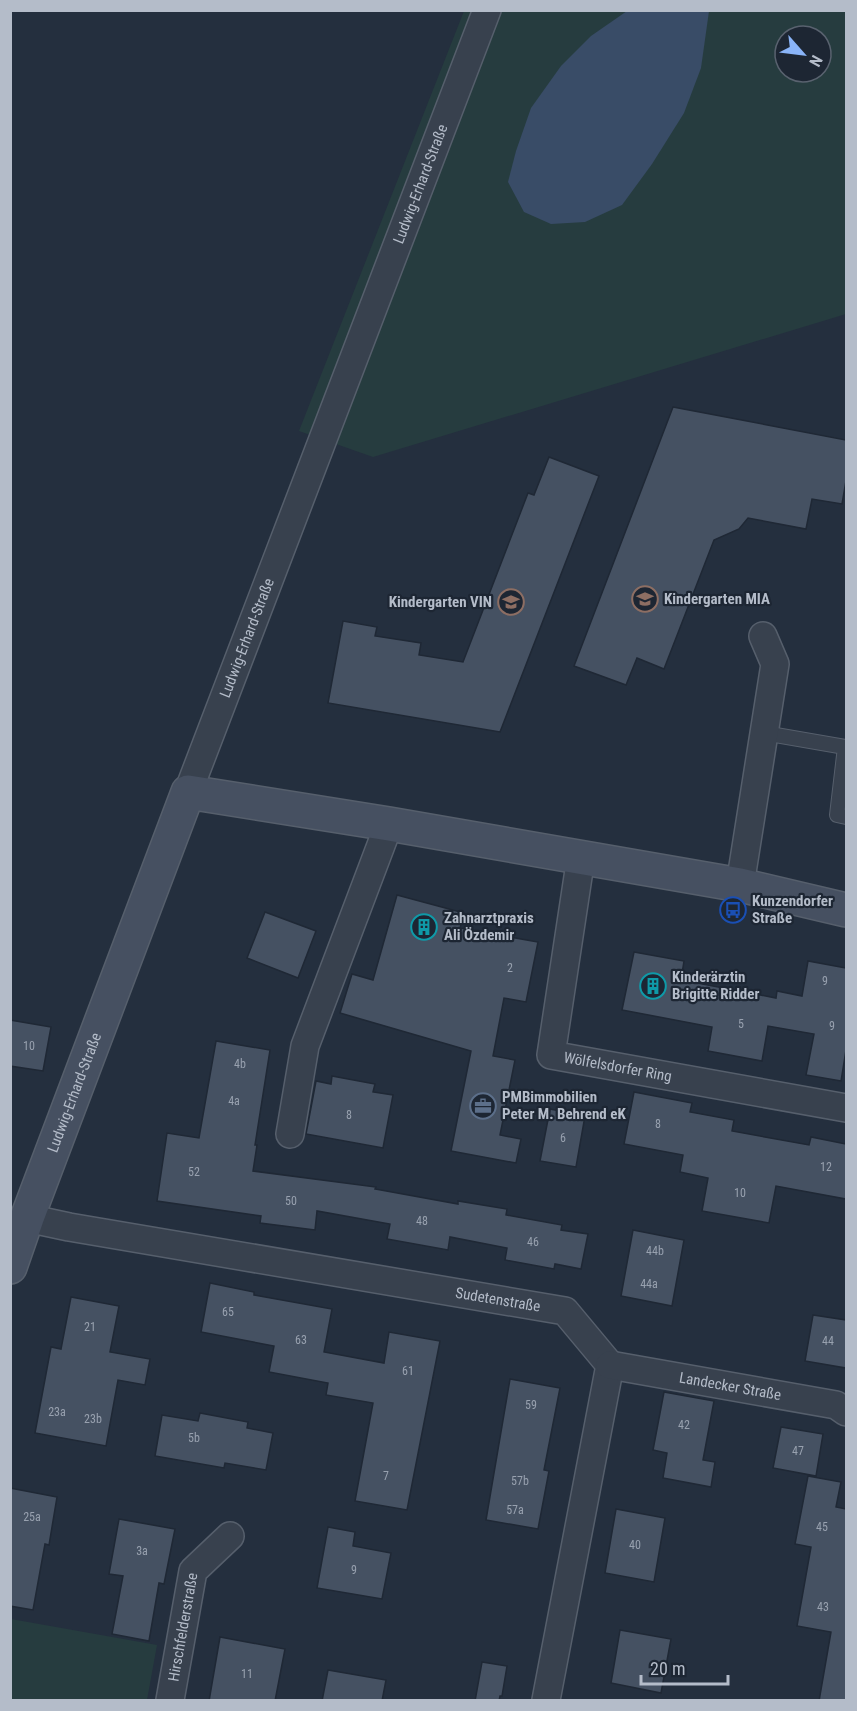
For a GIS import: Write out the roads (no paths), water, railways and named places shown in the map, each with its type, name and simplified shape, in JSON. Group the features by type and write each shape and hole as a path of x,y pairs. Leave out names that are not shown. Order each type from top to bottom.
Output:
{"street":[{"name":"Ludwig-Erhard-Straße","path":"11,1264 188,792 488,10"},
{"path":"740,885 775,664 763,636"},
{"path":"188,792 389,824 740,885 846,910"},
{"path":"290,1134 305,1046 389,824"},
{"name":"Wölfelsdorfer Ring","path":"581,857 551,1055 846,1108"},
{"name":"Sudetenstraße","path":"27,1218 565,1311 610,1365"},
{"path":"546,1701 610,1365"},
{"name":"Landecker Straße","path":"610,1365 836,1405 846,1412"},
{"name":"Hirschfelderstraße","path":"170,1701 193,1571 230,1536"}],"lane":[{"path":"764,734 845,747 837,815 846,817"}],"water":[{"path":"627,11 709,11 701,68 684,113 652,164 622,205 585,222 551,224 524,212 508,182 531,108 561,66 591,36"}],"place":[{"name":"Kindergarten MIA","path":"645,599"},
{"name":"Kindergarten VIN","path":"511,602"},
{"name":"Kunzendorfer Straße","path":"733,910"},
{"name":"Zahnarztpraxis Ali Özdemir","path":"424,927"},
{"name":"Kinderärztin Brigitte Ridder","path":"653,986"},
{"name":"PMBimmobilien Peter M. Behrend eK","path":"483,1106"}]}
